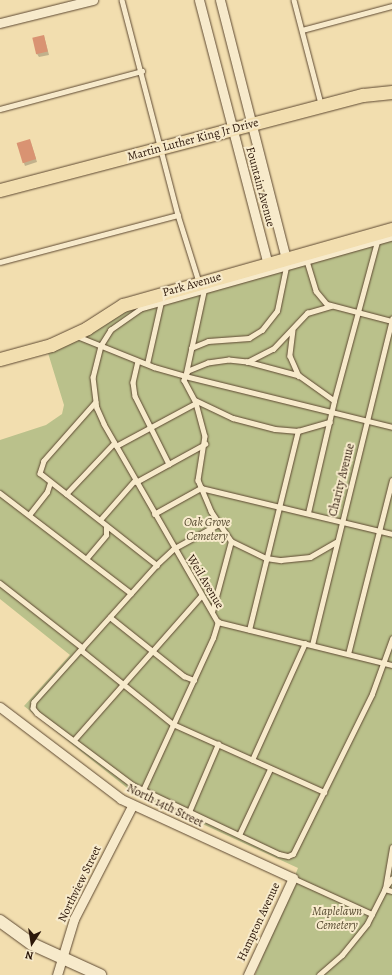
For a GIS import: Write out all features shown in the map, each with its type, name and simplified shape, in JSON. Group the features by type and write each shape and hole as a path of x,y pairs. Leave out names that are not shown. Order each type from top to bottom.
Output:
{"main road":[{"name":"Martin Luther King Jr Drive","path":"0,190 363,95 389,92"},
{"name":"Park Avenue","path":"0,359 51,346 74,335 123,305 201,286 268,264 286,263 392,229"},
{"path":"0,921 32,944 100,975"}],"street":[{"path":"0,23 93,0"},
{"name":"Fountain Avenue","path":"199,0 268,264"},
{"name":"Fountain Avenue","path":"220,0 286,263"},
{"name":"North 14th Street","path":"1,710 98,784 132,806 292,878"},
{"name":"Northview Street","path":"57,975 74,919 132,806"},
{"name":"Hampton Avenue","path":"248,975 292,878"}],"lane":[{"path":"122,0 162,148 178,216 201,286 184,380 195,401 205,444 197,473 201,488 218,525 231,541 266,558 281,560 310,557 336,542"},
{"path":"294,0 316,80 321,106"},
{"path":"302,30 392,6"},
{"path":"0,109 142,71"},
{"path":"0,262 178,216"},
{"path":"100,346 111,330 130,315 201,286 286,263 307,261 392,238"},
{"path":"308,513 334,402 377,242"},
{"path":"307,261 316,291 322,300 332,306 392,320"},
{"path":"191,348 208,341 249,338 262,330 277,311 286,263"},
{"path":"147,364 161,302"},
{"path":"247,362 274,349 307,313 319,308 332,306"},
{"name":"Charity Avenue","path":"312,645 341,521 392,320"},
{"path":"293,327 290,356 299,376"},
{"path":"74,335 147,364 332,413 392,427"},
{"name":"Weil Avenue","path":"100,346 93,377 96,402 115,445 174,549 218,622 392,665"},
{"path":"138,360 134,392 168,464"},
{"path":"186,375 208,363 229,360 247,362 299,376 334,402"},
{"path":"66,494 115,445 151,427 195,401"},
{"path":"195,401 243,421 275,429 298,430 330,422"},
{"path":"96,402 44,461 40,471 41,476 157,565"},
{"path":"249,630 298,430"},
{"path":"100,520 135,481 205,444"},
{"path":"348,654 392,480"},
{"path":"29,515 47,492 50,483"},
{"path":"154,514 201,488 392,534"},
{"path":"0,493 131,593"},
{"path":"218,525 174,549 157,565 82,649 42,691 34,702 34,708 128,781 143,790 189,812 288,856 297,850 385,663 392,639"},
{"path":"86,559 106,535 106,527"},
{"path":"212,612 231,541"},
{"path":"0,583 82,649 123,685 173,724 324,792"},
{"path":"74,740 202,596"},
{"path":"110,617 184,676 194,680"},
{"path":"143,790 194,680 218,622"},
{"path":"252,760 305,643"},
{"path":"189,812 218,744"},
{"path":"239,835 270,768"},
{"path":"386,889 392,848"},
{"path":"292,878 372,914"},
{"path":"319,975 353,943 392,879"},
{"path":"386,889 392,890"}],"green space":[{"name":"Oak Grove Cemetery","path":"392,233 392,975 255,975 298,868 131,791 24,706 70,655 0,599 0,440 46,425 62,414 64,405 48,353 89,335 109,320 144,303"}],"building":[{"path":"44,35 48,52 36,54 32,38"},
{"path":"30,139 36,159 23,163 17,143"}],"park label":[{"name":"Maplelawn Cemetery","path":"337,919"}]}
